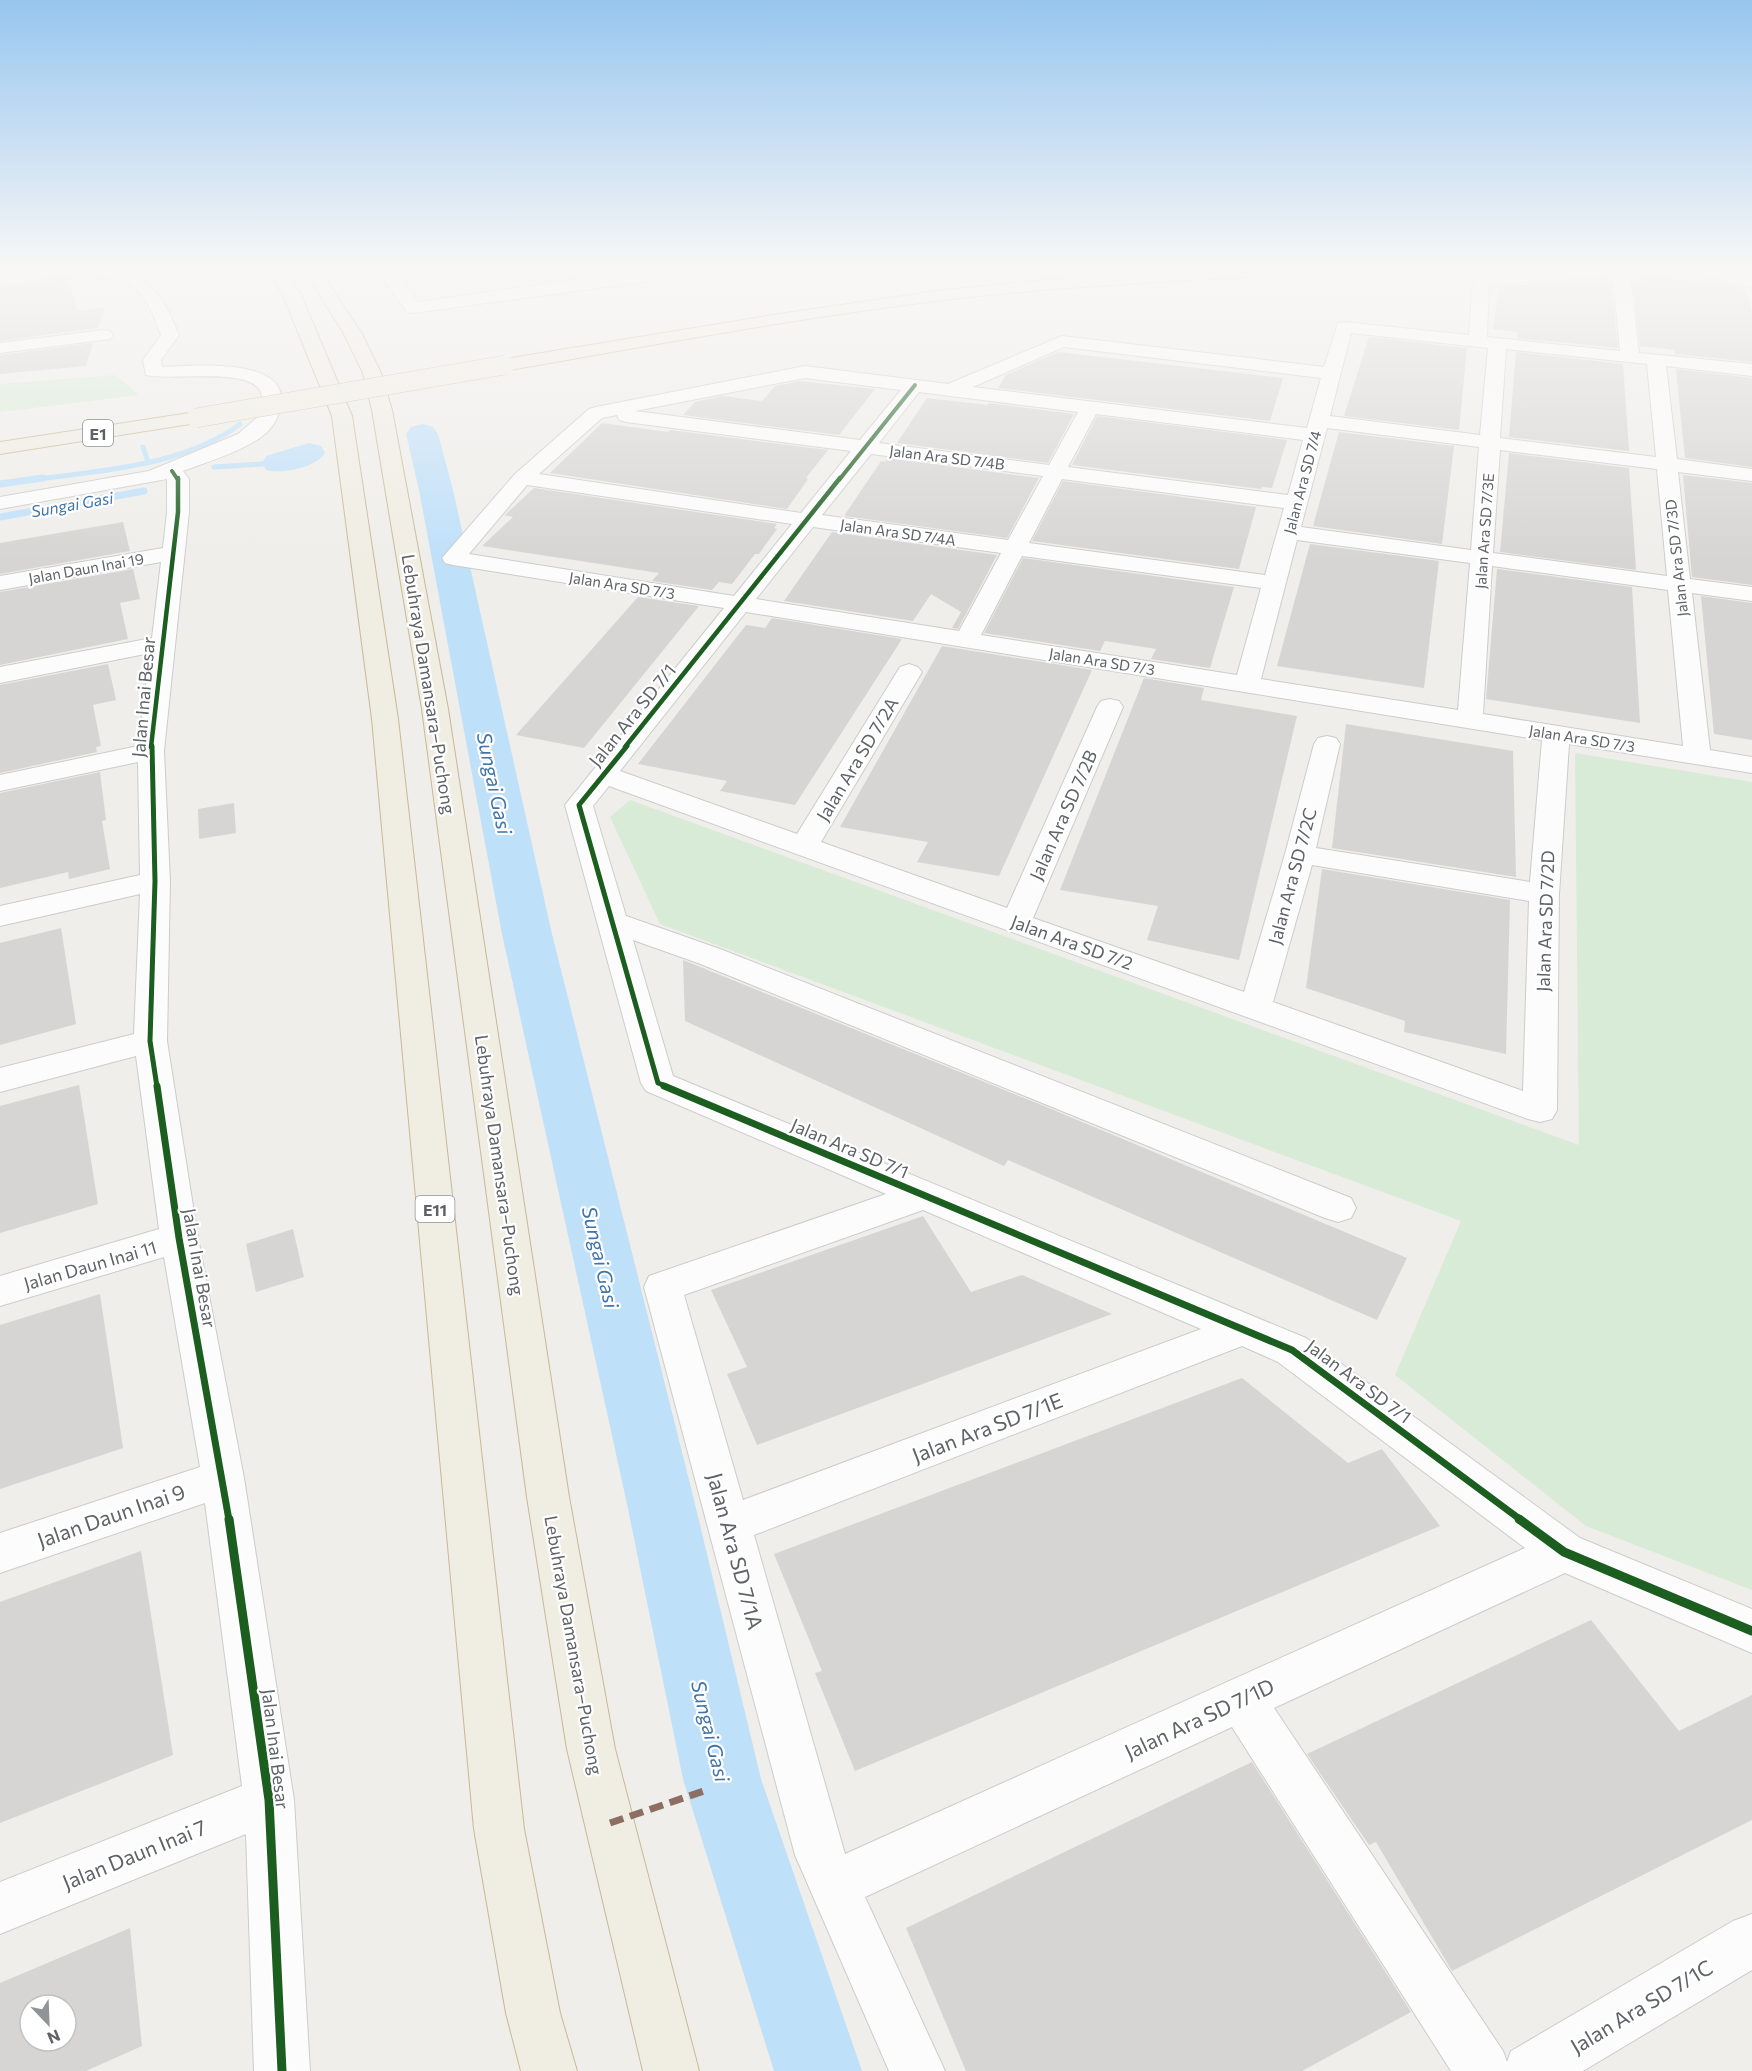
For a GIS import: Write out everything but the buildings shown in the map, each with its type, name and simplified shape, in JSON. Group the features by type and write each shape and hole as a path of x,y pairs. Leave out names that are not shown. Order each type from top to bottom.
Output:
{"highway":[{"name":"E11","path":"321,366 342,416 385,719 499,1829 533,2013 549,2071"},
{"name":"Lebuhraya Damansara–Puchong","path":"368,366 382,410 435,709 546,1485 591,1749 671,2071"},
{"name":"E1","path":"0,448 196,410 452,366"},
{"name":"E1","path":"0,430 196,410"}],"street":[{"path":"208,366 215,370"},
{"path":"951,390 1006,366"},
{"path":"1264,366 1332,374"},
{"name":"Jalan Ara SD 7/4","path":"1247,684 1334,366"},
{"name":"Jalan Ara SD 7/3E","path":"1470,720 1490,442 1488,366"},
{"name":"Jalan Ara SD 7/3D","path":"1657,366 1697,756"},
{"name":"Jalan Ara SD 7/4","path":"1710,366 1752,370"},
{"path":"0,503 135,480 172,471 255,432 269,416 273,402 267,385 245,374 215,370 156,373 153,367"},
{"path":"522,478 596,413 806,372 1090,406 1490,442 1752,475"},
{"name":"Jalan Ara SD 7/1","path":"915,385 579,805 658,1083 1292,1350 1564,1551 1752,1631"},
{"path":"966,640 1090,406"},
{"name":"Jalan Ara SD 7/4B","path":"596,413 1296,503"},
{"name":"Jalan Inai Besar","path":"172,471 178,479 178,512 151,751 155,881 150,1041 179,1238 223,1478 269,1800 282,2071"},
{"name":"Jalan Ara SD 7/4A","path":"522,478 807,520 1275,583"},
{"name":"Jalan Ara SD 7/3","path":"522,478 453,558 1752,765"},
{"path":"1289,532 1752,594"},
{"name":"Jalan Daun Inai 19","path":"0,583 172,553"},
{"path":"0,675 163,643"},
{"name":"Jalan Ara SD 7/2A","path":"804,846 909,672"},
{"name":"Jalan Ara SD 7/2B","path":"1016,922 1110,707"},
{"name":"Jalan Ara SD 7/2D","path":"1540,1110 1544,894 1556,734"},
{"name":"Jalan Ara SD 7/2C","path":"1255,1008 1300,854 1327,744"},
{"path":"0,783 151,751"},
{"name":"Jalan Ara SD 7/2","path":"604,774 1540,1110"},
{"path":"1300,854 1544,894"},
{"path":"0,916 155,881"},
{"path":"612,921 709,956 1338,1208"},
{"path":"0,1080 150,1041"},
{"name":"Jalan Ara SD 7/1A","path":"917,2071 820,1855 663,1287 925,1195"},
{"name":"Jalan Daun Inai 11","path":"0,1291 179,1238"},
{"name":"Jalan Ara SD 7/1E","path":"729,1525 1244,1329"},
{"name":"Jalan Daun Inai 9","path":"0,1553 223,1478"},
{"name":"Jalan Ara SD 7/1D","path":"834,1885 1564,1551"},
{"path":"1241,1699 1483,2071"},
{"name":"Jalan Daun Inai 7","path":"0,1908 269,1800"},
{"name":"Jalan Ara SD 7/1C","path":"1531,2071 1752,1940"}],"green space":[{"path":"115,375 139,395 0,412 0,384"},
{"path":"1575,753 1752,782 1752,1590 1586,1526 1395,1375 1461,1221 660,924 610,817 630,800 1579,1145"}],"waterway":[{"path":"31,480 112,469 167,458 218,438 240,424"},
{"name":"Sungai Gasi","path":"422,434 436,490 527,934 661,1504 722,1779 818,2071"},
{"path":"143,447 148,462"},
{"name":"Sungai Gasi","path":"278,463 309,453"},
{"name":"Sungai Gasi","path":"214,467 278,463"},
{"path":"0,484 43,478"},
{"name":"Sungai Gasi","path":"0,517 144,491"}],"marked path":[{"path":"610,1823 704,1791"}],"cycle path":[{"path":"915,385 579,805 658,1083 1292,1350 1564,1552 1752,1631"},
{"path":"172,471 178,479 178,512 151,751 155,881 150,1041 179,1238 223,1478 269,1800 282,2071"}]}
